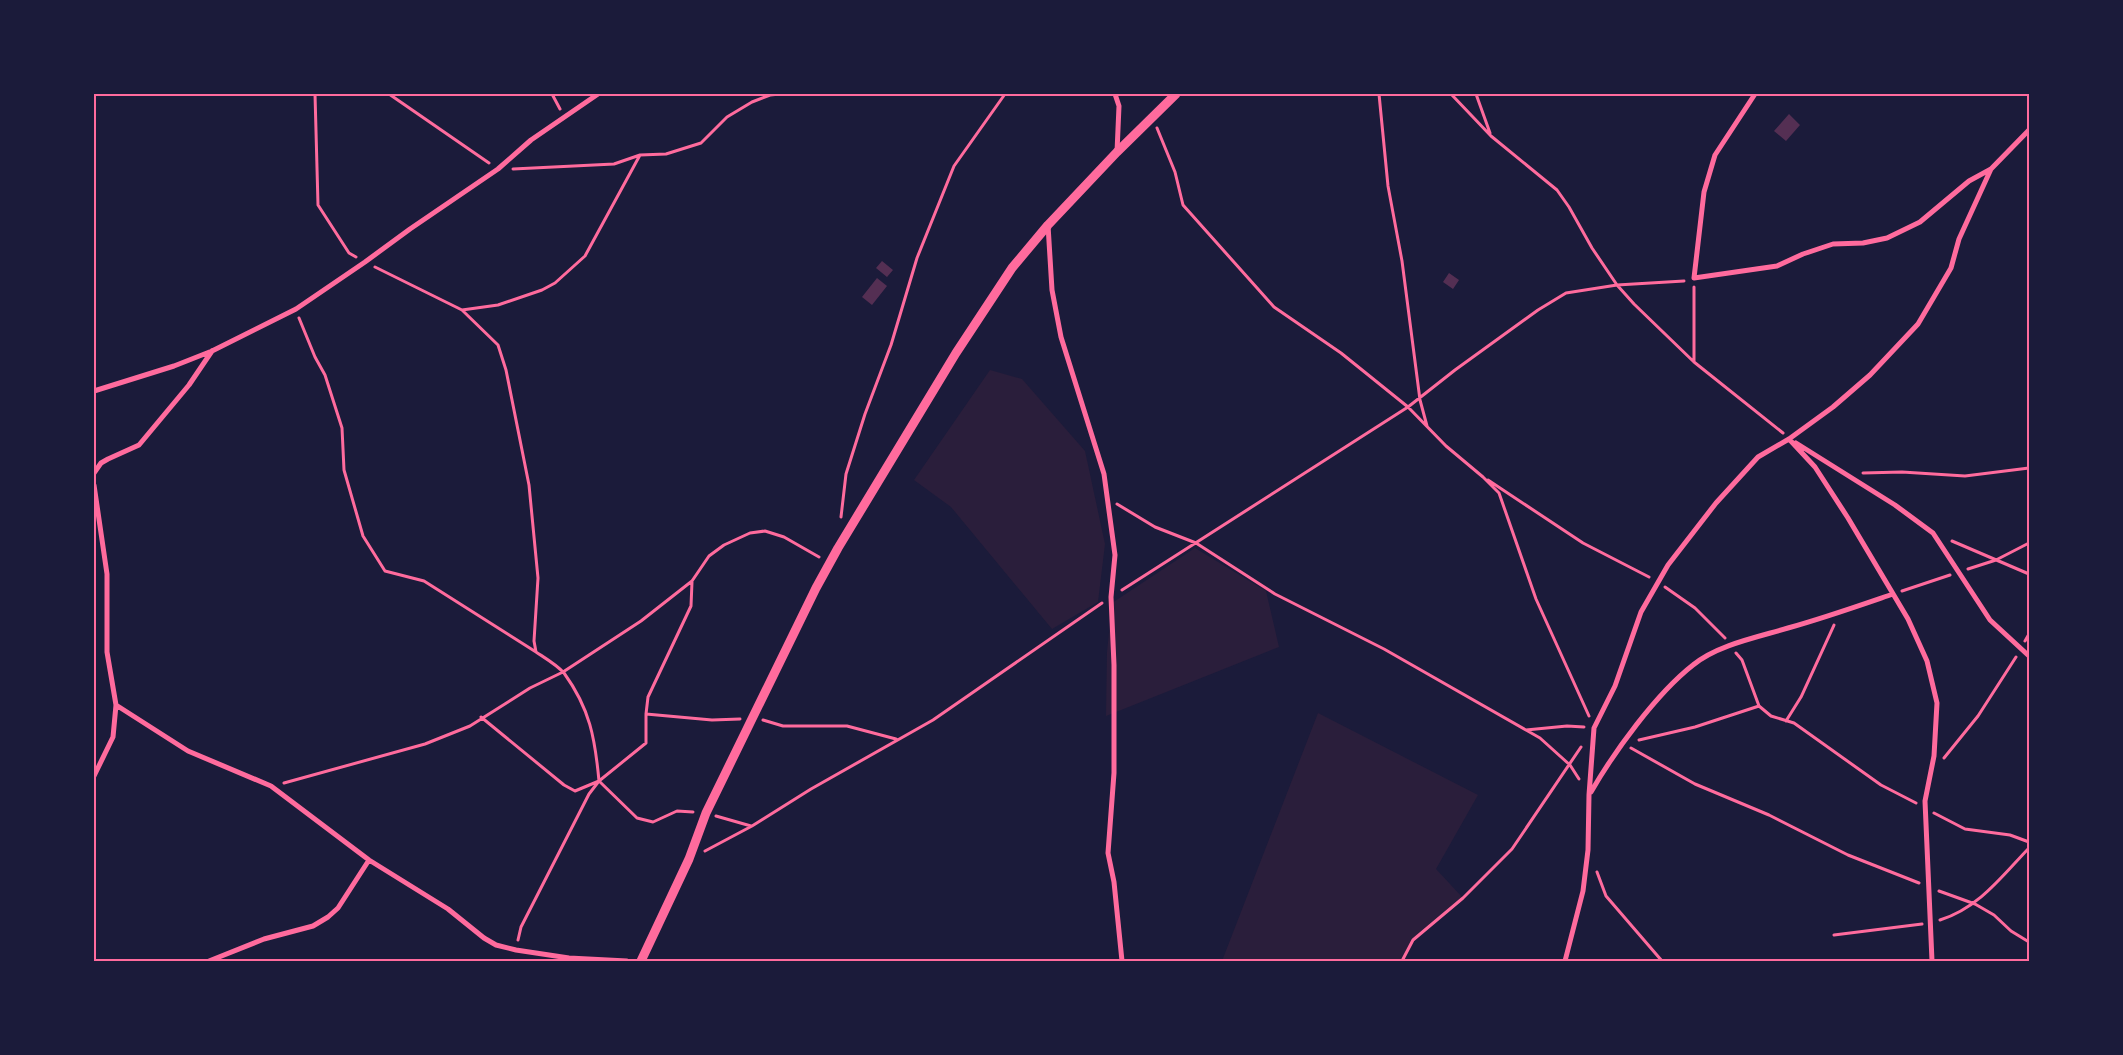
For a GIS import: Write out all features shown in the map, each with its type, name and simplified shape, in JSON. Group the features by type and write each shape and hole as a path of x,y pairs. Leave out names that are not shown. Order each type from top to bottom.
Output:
{"street":[{"path":"94,392 174,366 212,351 296,309 365,262 410,228 498,169 531,140 598,94"},
{"path":"1115,94 1119,106 1117,152"},
{"path":"641,961 689,859 706,814 828,563 956,352 1012,268 1048,225 1117,152 1176,94"},
{"path":"1755,94 1715,155 1704,192 1694,278 1777,266 1802,254 1833,244 1863,243 1887,238 1920,222 1969,181 1991,169 2029,130"},
{"path":"1564,961 1584,891 1594,728 1615,686 1641,612 1668,565 1716,503 1758,457 1789,439 1833,407 1870,375 1918,324 1951,268 1959,239 1991,169"},
{"path":"1048,225 1052,290 1061,337 1104,474 1115,555 1111,597 1114,665 1114,773 1108,854 1114,882 1122,961"},
{"path":"94,473 101,463 139,445 189,385 212,351"},
{"path":"1789,439 1896,505 1933,533 1990,620 2029,656"},
{"path":"1789,439 1815,466 1908,619 1927,660 1937,703 1934,756 1925,801 1932,961"},
{"path":"94,485 107,574 106,652 116,704 112,737 94,776"},
{"path":"1589,794 1605,767 1655,703 1693,664 1731,646 1839,613 1893,594"},
{"path":"116,704 188,751 271,786 369,860 448,909 484,938 496,945 569,958 627,961"},
{"path":"209,961 264,939 313,926 328,917 338,908 369,860"}],"path":[{"path":"314,94 318,205 349,253 462,310 498,345 506,370 529,485 538,578 534,641 536,652"},
{"path":"389,94 498,169 614,164 640,155 666,154 701,143 727,117 752,102 770,95 780,94"},
{"path":"552,94 564,116"},
{"path":"841,520 846,474 865,414 891,345 917,258 954,166 1005,94"},
{"path":"1379,94 1388,186 1402,261 1420,400 1427,427"},
{"path":"1451,94 1490,136 1557,190 1592,248 1617,285 1634,304 1694,362 1781,430 1789,439"},
{"path":"1476,94 1490,136"},
{"path":"1153,118 1175,172 1183,206 1274,307 1341,353 1408,407 1446,446 1483,477 1583,543 1658,582 1695,608 1742,660 1759,706 1771,716 1794,723 1882,785 1965,829 2010,835 2029,842"},
{"path":"462,310 498,305 555,283 585,256 640,155"},
{"path":"689,859 752,826 933,720 1111,597 1420,400 1455,370 1538,310 1566,293 1617,285 1683,281 1694,278 1694,362"},
{"path":"296,309 315,357 326,375 342,428 344,470 363,536 385,572 424,581 536,652 563,672 589,718 596,741 599,781 590,794 521,927 516,950"},
{"path":"1844,473 1902,472 1965,476 2029,468"},
{"path":"1483,477 1499,494 1536,600 1594,728"},
{"path":"1107,498 1154,527 1196,543 1275,594 1384,649 1540,738 1570,765 1589,794"},
{"path":"271,786 425,744 470,726 481,717 530,688 563,672 641,621 692,581 709,556 724,545 750,533 765,531 784,537 828,563"},
{"path":"1933,533 2029,574"},
{"path":"481,717 564,785 575,791 599,781 646,743 648,697 691,606 692,581"},
{"path":"1786,721 1801,697 1839,613"},
{"path":"1930,776 1978,716 2029,634"},
{"path":"1624,744 1695,727 1759,706"},
{"path":"646,714 712,720 754,718 783,726 847,726 896,740"},
{"path":"1525,730 1567,726 1594,728"},
{"path":"1402,961 1413,940 1463,898 1512,849 1594,728"},
{"path":"1624,744 1695,784 1768,815 1848,855 1975,904 1994,915 2012,931 2029,942"},
{"path":"599,781 637,818 653,822 677,811 706,814 752,826"},
{"path":"1588,850 1606,896 1662,961"}],"shaded area":[{"path":"990,370 1022,379 1085,451 1105,544 1098,602 1052,629 951,507 914,480"},
{"path":"1195,548 1266,591 1279,647 1106,716 1107,652 1112,603"},
{"path":"1318,713 1478,795 1436,869 1463,898 1413,940 1402,961 1222,961"}],"building":[{"path":"1789,114 1800,125 1786,141 1774,131"},
{"path":"882,261 893,270 887,277 876,268"},
{"path":"1449,273 1459,280 1453,289 1443,282"},
{"path":"877,278 887,286 872,305 862,297"}]}
